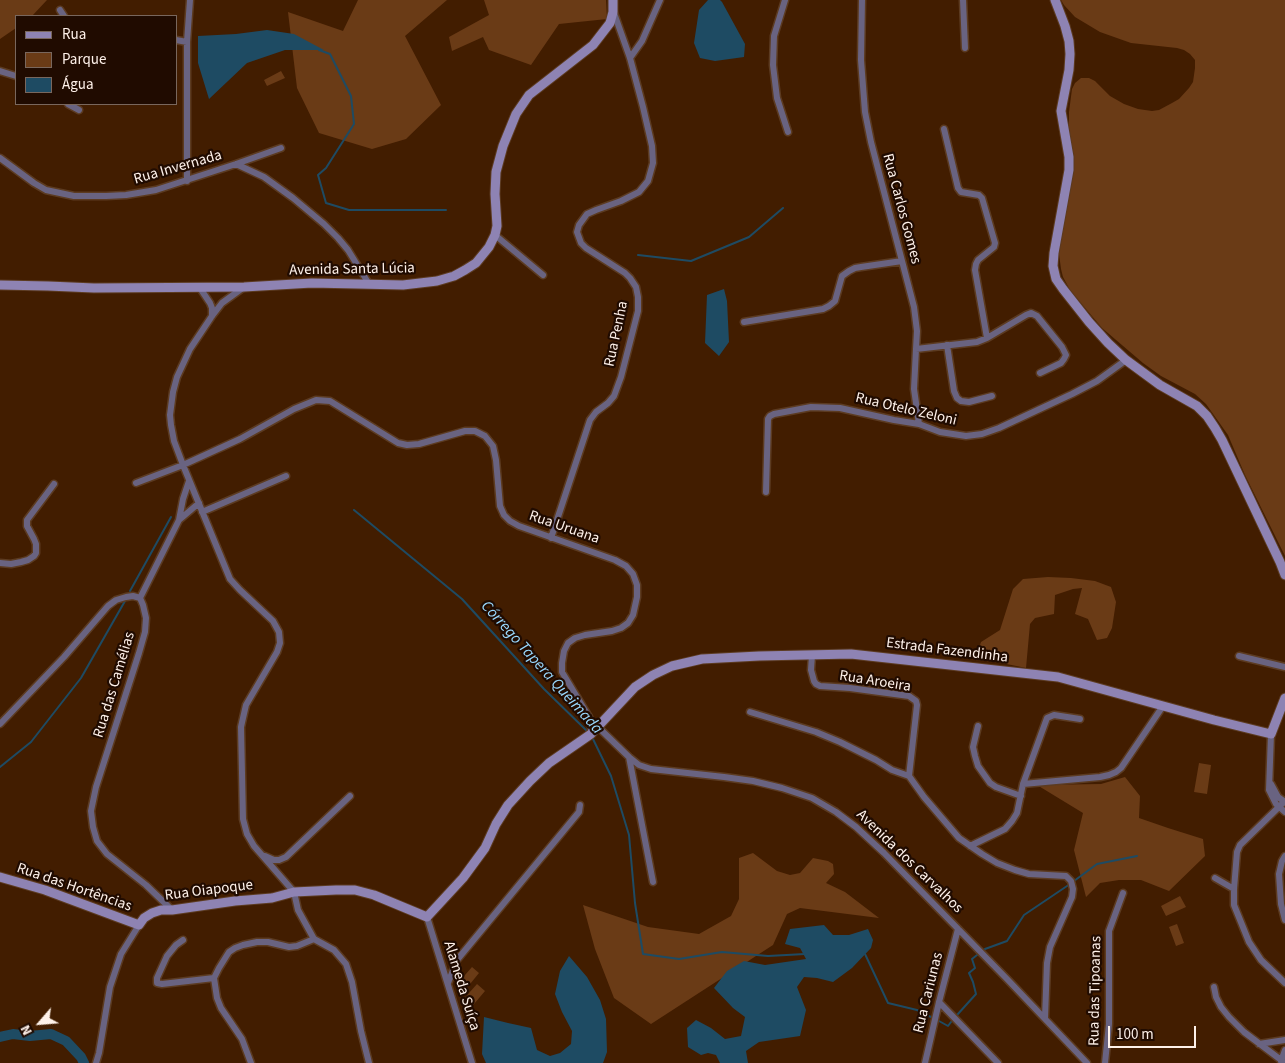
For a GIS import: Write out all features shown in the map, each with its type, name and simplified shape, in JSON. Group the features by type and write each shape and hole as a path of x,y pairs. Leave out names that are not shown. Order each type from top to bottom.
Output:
{"street":[{"path":"187,181 187,42 190,0"},
{"path":"543,275 495,235 496,172 503,146 522,104 533,92 594,45 610,23 613,12 613,0"},
{"path":"630,58 642,41 660,0"},
{"path":"785,0 774,36 772,65 777,98 788,132"},
{"name":"Rua Carlos Gomes","path":"862,0 861,60 865,112 914,308 918,331 914,390 919,424"},
{"path":"963,0 965,48"},
{"path":"1055,0 1066,26 1069,40 1069,70 1061,111 1069,157 1069,170 1054,253 1053,266 1056,279 1089,322 1126,360 1160,385 1197,406 1215,428 1285,575"},
{"name":"Rua Penha","path":"551,538 590,420 614,396 621,377 638,311 636,286 630,278 586,248 581,243 576,232 587,214 639,192 648,181 653,162 652,146 630,58 613,12"},
{"path":"178,40 187,42"},
{"path":"0,71 15,76"},
{"path":"70,105 79,110"},
{"path":"944,129 958,188 961,192 979,195 982,198 995,243 992,250 978,260 975,270 987,338"},
{"name":"Rua Invernada","path":"0,158 40,187 52,191 74,196 126,195 156,190 187,181 281,148"},
{"path":"236,164 264,177 324,224 348,250 369,284"},
{"name":"Avenida Santa Lúcia","path":"0,285 94,288 244,288 312,283 403,285 423,283 454,276 466,270 476,263 489,247 495,235"},
{"path":"744,322 829,306 835,301 842,276 854,268 902,261"},
{"path":"200,288 210,302 212,316"},
{"path":"244,288 222,303 190,349 177,376 173,392 170,425 189,481 230,579 273,621 279,632 280,643 277,652 246,705 241,727 243,818 247,834 254,846 294,892 298,910 314,939 334,950 346,964 352,982 369,1063"},
{"path":"916,349 977,342 1030,313 1037,316 1062,346 1066,355 1061,363 1040,372"},
{"path":"947,345 954,392 957,398 961,402 969,402 992,396"},
{"name":"Rua Otelo Zeloni","path":"766,492 768,419 770,416 811,407 840,408 919,424 940,432 966,436 982,434 1072,394 1097,381 1126,360"},
{"name":"Rua Uruana","path":"183,465 240,439 316,400 330,401 398,443 407,445 419,444 465,431 475,431 485,436 493,446 500,506 504,515 510,521 519,526 614,560 626,566 633,574 637,597 633,615 628,623 612,631 575,638 568,643 564,651 562,672 589,717 591,724 589,736"},
{"path":"136,483 183,465"},
{"path":"202,512 286,476"},
{"path":"0,724 64,657 108,606 126,596 140,598 179,520 189,481"},
{"path":"0,563 11,564 21,562 34,556 36,544 26,520 54,484"},
{"path":"179,520 199,503"},
{"name":"Rua das Camélias","path":"140,598 146,618 145,632 140,653 96,787 91,811 93,827 98,842 107,854 146,885 172,910"},
{"name":"Estrada Fazendinha","path":"598,727 635,687 653,675 672,666 702,658 851,654 1058,677 1271,734"},
{"name":"Rua Aroeira","path":"812,655 811,670 816,684 820,686 908,696 916,701 909,776"},
{"path":"1240,656 1285,667"},
{"path":"1282,810 1270,794 1269,781 1271,734 1285,698"},
{"path":"1023,784 1109,776 1121,768 1162,706"},
{"path":"750,712 816,732 840,742 892,770 909,776 958,838 997,863 1029,874 1066,876 1072,881 1072,897 1050,947 1047,963 1045,1018"},
{"path":"970,846 1005,829 1017,813 1023,784 1047,718 1054,715 1080,719"},
{"path":"978,726 973,747 978,766 996,788 1021,796"},
{"path":"427,917 463,878 485,848 496,824 508,805 549,763 589,736 598,727"},
{"name":"Avenida dos Carvalhos","path":"598,727 639,765 651,769 724,776 753,781 812,798 836,812 856,827 884,853 1008,978 1087,1063"},
{"path":"629,757 652,882"},
{"path":"1269,781 1276,795 1285,802 1282,810 1240,845 1237,852 1234,905 1249,942 1261,960 1285,983"},
{"path":"262,854 274,860 286,857 350,796"},
{"path":"448,983 457,960 579,812 580,804"},
{"path":"1285,856 1279,874 1281,904 1285,920"},
{"name":"Rua das Hortências","path":"0,877 44,890 139,925"},
{"path":"1215,878 1234,890"},
{"name":"Rua Oiapoque","path":"96,1063 110,987 121,954 144,918 152,913 161,910 272,898 294,892 356,890 374,895 427,917"},
{"name":"Rua das Tipoanas","path":"1106,1063 1109,1024 1109,931 1123,892"},
{"name":"Alameda Suíça","path":"427,917 472,1063"},
{"name":"Rua Cariunas","path":"925,1063 958,929"},
{"path":"251,1063 242,1039 221,1008 215,991 214,978 223,959 235,948 257,942 268,942 290,947 314,939"},
{"path":"183,940 167,956 157,978 157,983 214,978"},
{"path":"1214,987 1221,1007 1228,1017 1244,1032 1283,1062 1285,1050"},
{"path":"939,1002 998,1063"},
{"path":"1259,1044 1285,1040"}],"green space":[{"path":"0,0 47,0 33,15 15,15 15,29 0,39"},
{"path":"358,0 447,0 405,36 441,105 406,139 372,149 319,133 297,88 288,12 343,31"},
{"path":"484,0 606,0 607,19 559,24 531,65 489,50 483,37 452,51 449,37 489,15"},
{"path":"1061,0 1285,0 1285,556 1245,475 1228,435 1206,404 1195,394 1161,376 1143,363 1102,328 1070,290 1061,269 1060,241 1073,161 1069,135 1069,112 1072,89 1075,83 1081,78 1089,78 1095,81 1110,96 1124,104 1138,109 1159,110 1179,99 1189,88 1193,82 1195,60 1184,50 1131,43 1100,32 1075,17"},
{"path":"281,71 285,78 267,86 264,80"},
{"path":"1048,577 1095,581 1111,587 1116,602 1112,628 1107,638 1097,640 1088,619 1075,614 1082,588 1073,589 1055,595 1054,614 1035,618 1030,624 1026,668 975,660 981,642 1000,630 1013,589 1023,579"},
{"path":"1199,763 1211,765 1207,794 1194,792"},
{"path":"1125,777 1140,796 1139,818 1203,839 1205,856 1169,891 1141,880 1119,880 1100,883 1086,897 1074,850 1083,813 1037,785 1101,784"},
{"path":"753,853 777,871 790,875 800,873 813,858 828,861 833,864 834,874 826,883 845,892 879,918 800,908 787,914 773,945 651,1024 614,998 595,949 583,905 648,927 699,934 731,916 739,899 739,858"},
{"path":"1180,896 1186,907 1166,916 1161,906"},
{"path":"1177,924 1184,943 1176,946 1169,927"},
{"path":"472,967 479,973 466,989 458,983"},
{"path":"477,984 485,991 469,1010 461,1002"}],"water":[{"path":"708,0 720,0 722,2 745,44 744,57 715,61 700,58 694,43 699,10"},
{"path":"267,30 294,34 324,50 285,50 247,63 209,99 198,63 198,36"},
{"path":"724,289 727,301 729,342 719,356 705,343 707,295"},
{"path":"824,925 833,935 849,935 868,929 873,940 871,948 852,968 833,982 804,977 797,987 806,1010 800,1036 759,1042 746,1051 748,1063 720,1063 716,1055 708,1053 701,1055 688,1047 687,1028 696,1020 711,1028 725,1039 741,1036 745,1017 733,1008 714,988 727,971 744,961 765,965 806,959 800,948 785,944 790,929"},
{"path":"569,956 587,977 600,1000 606,1019 607,1052 603,1063 486,1063 482,1054 484,1017 531,1028 537,1050 550,1056 560,1053 571,1044 572,1031 555,994 560,971"}],"waterway":[{"path":"319,50 330,54 351,96 354,124 326,168 318,175 326,203 349,210 446,210"},
{"path":"638,255 691,261 749,237 783,208"},
{"name":"Córrego Tapera Queimada","path":"354,510 462,599 544,689 588,732"},
{"path":"130,591 171,517"},
{"path":"0,767 31,742 81,678 125,601"},
{"name":"Córrego Tapera Queimada","path":"592,737 611,776 629,835 635,903 643,954 679,959 722,952 768,956 805,954"},
{"name":"Córrego Tapera Queimada","path":"1074,881 1097,864 1137,856"},
{"name":"Córrego Tapera Queimada","path":"985,949 1007,941 1024,915 1070,884"},
{"name":"Córrego Tapera Queimada","path":"865,954 888,1003 917,1010 931,1017"},
{"name":"Córrego Tapera Queimada","path":"957,1015 976,994 969,973 975,968 972,959 977,955"},
{"name":"Córrego Tapera Queimada","path":"939,1021 948,1026 951,1022"},
{"path":"0,1037 13,1034 30,1036 51,1034 66,1041 84,1063"}]}
